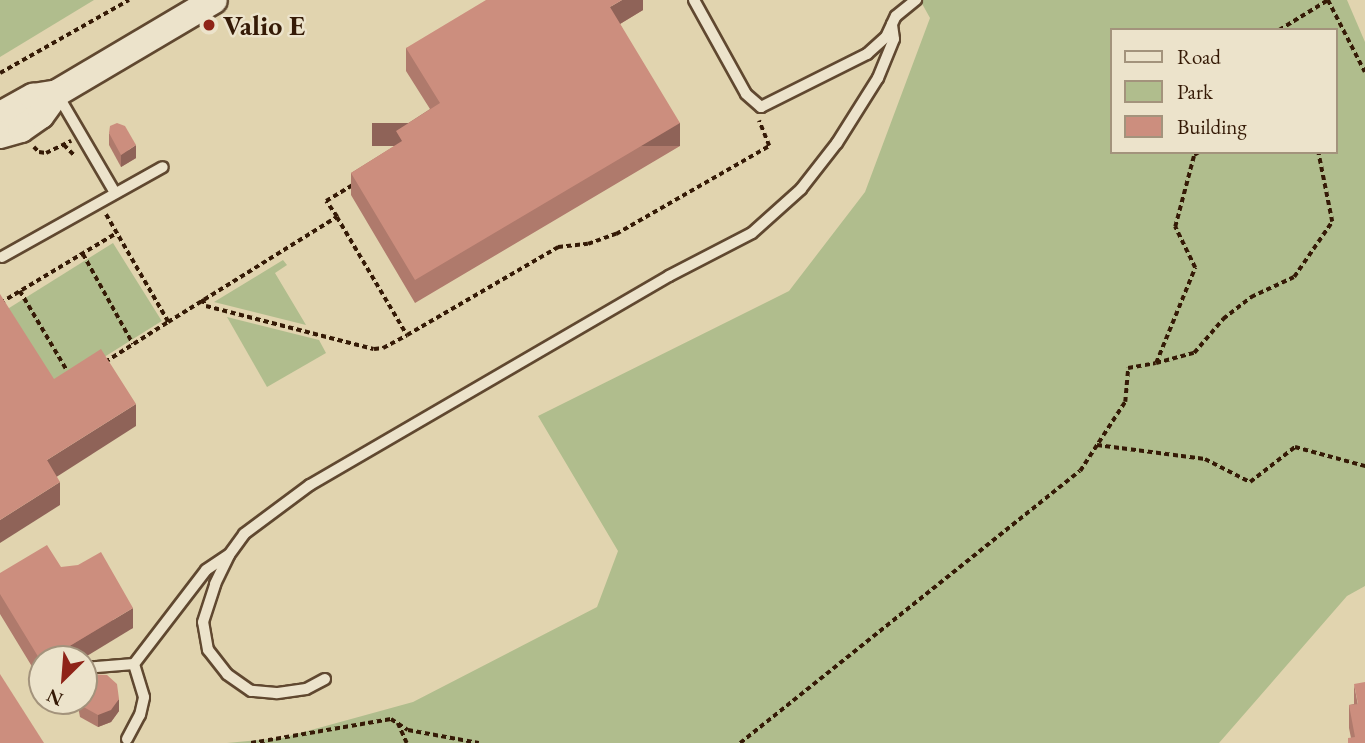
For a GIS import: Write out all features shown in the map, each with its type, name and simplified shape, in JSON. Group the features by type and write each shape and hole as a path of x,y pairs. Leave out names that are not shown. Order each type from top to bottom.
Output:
{"main road":[{"path":"0,115 33,97 57,93 214,0"},
{"path":"0,135 21,129 41,115 57,93"}],"lane":[{"path":"694,0 750,100 761,107 867,54 886,37 896,16 916,0"},
{"path":"325,679 306,689 276,693 251,691 227,674 208,650 203,622 229,555 244,534 310,485 669,276 752,233 801,189 837,143 878,78 894,39 892,24"},
{"path":"57,93 115,193"},
{"path":"2,257 163,167"},
{"path":"98,667 134,664 206,570 229,555"},
{"path":"127,739 141,715 144,697 134,664"}],"path":[{"path":"0,74 129,0"},
{"path":"1282,28 1328,0 1365,72"},
{"path":"202,299 206,306 226,312 374,349 383,348 558,247 587,244 616,234 769,146 750,100"},
{"path":"64,145 81,161"},
{"path":"1156,363 1195,268 1175,228 1196,154"},
{"path":"740,743 1080,471 1125,402 1128,368 1194,353 1223,319 1251,297 1294,277 1332,222 1318,154"},
{"path":"357,183 326,201 407,335"},
{"path":"100,202 115,234 168,322"},
{"path":"103,363 337,217"},
{"path":"0,303 115,234"},
{"path":"83,254 134,344"},
{"path":"20,291 73,382"},
{"path":"1097,445 1205,459 1250,482 1294,447 1365,466"},
{"path":"251,743 391,719 408,730 480,743"},
{"path":"398,723 407,743"}],"green space":[{"path":"0,0 94,0 0,57"},
{"path":"920,0 1347,0 1365,42 1365,586 1347,596 1219,743 227,743 282,738 413,702 597,607 618,551 538,416 789,291 865,192 930,18"},
{"path":"113,243 162,321 52,390 3,312"},
{"path":"283,260 287,265 275,273 306,325 214,302"},
{"path":"227,317 319,340 326,353 267,387"}],"building":[{"path":"486,0 622,0 610,7 680,123 415,280 351,173 402,141 396,131 440,103 406,48"},
{"path":"117,123 125,126 136,145 121,155 109,133 110,126"},
{"path":"0,294 54,379 101,349 136,404 47,460 60,482 0,520"},
{"path":"47,545 61,567 78,565 101,552 133,608 71,645 31,645 0,594 0,573"},
{"path":"0,674 44,743 0,743"},
{"path":"98,675 107,675 117,684 119,699 111,710 98,715"},
{"path":"1365,682 1365,743 1348,743 1348,738 1355,737 1349,705 1358,704 1354,684"}],"place":[{"name":"Valio E","path":"209,25"}]}
